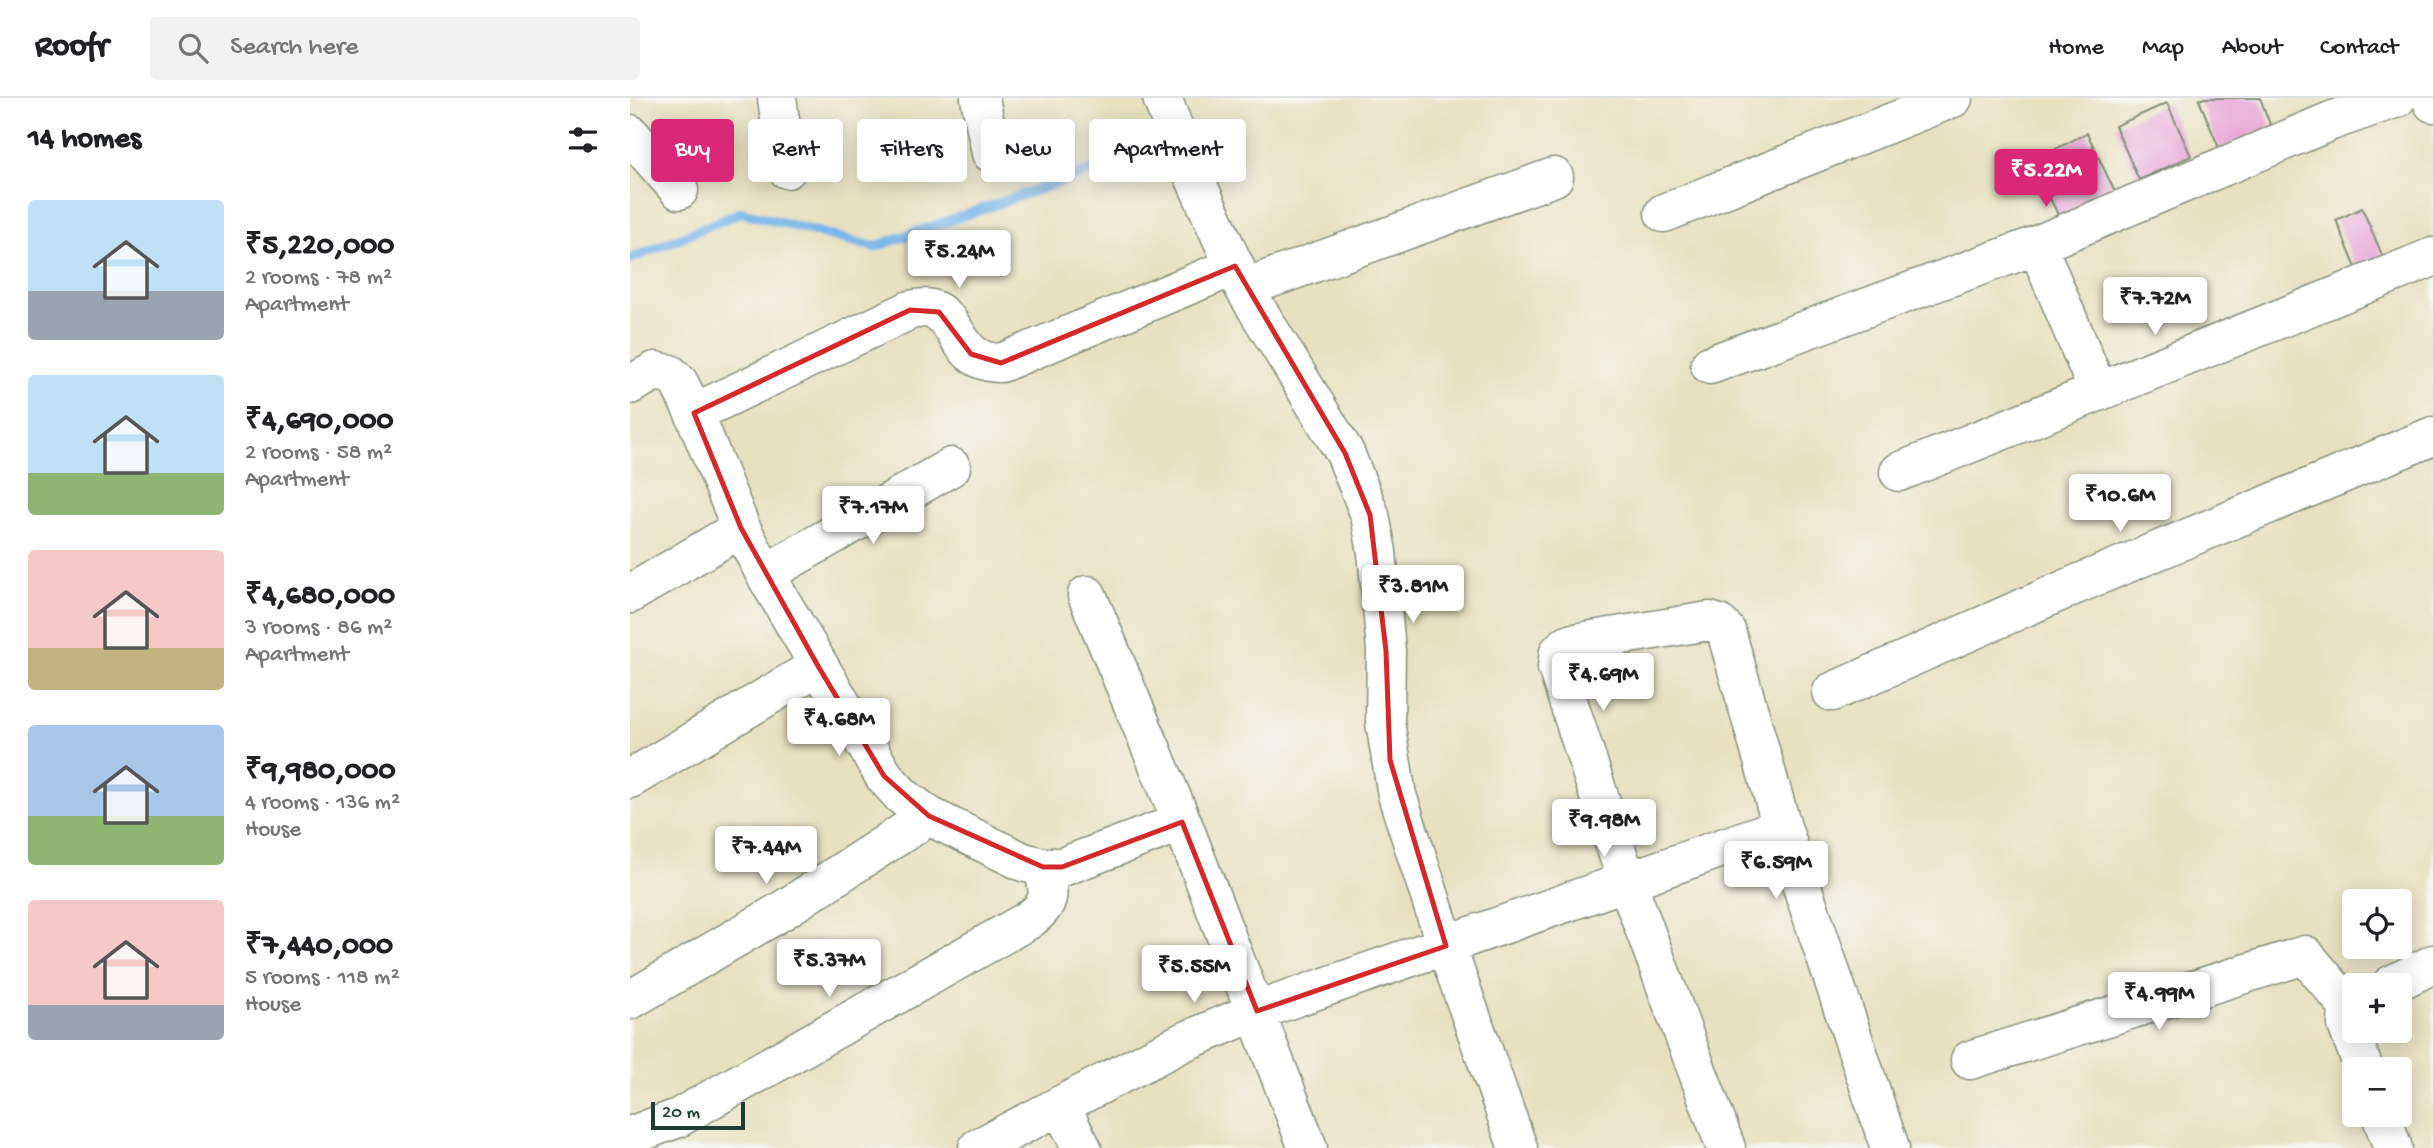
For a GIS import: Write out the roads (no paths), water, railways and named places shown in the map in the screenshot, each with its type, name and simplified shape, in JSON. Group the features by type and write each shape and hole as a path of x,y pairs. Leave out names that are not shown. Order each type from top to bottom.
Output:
{"street":[{"path":"777,98 780,119"},
{"path":"980,98 984,119"},
{"path":"1664,213 1953,98"},
{"path":"1710,365 2038,246 2331,121 2397,98"},
{"path":"2431,98 2433,103"},
{"path":"1164,105 1239,277 1345,453 1370,515 1377,552 1386,651 1385,722 1397,795 1446,946 1518,1148"},
{"path":"630,134 679,190"},
{"path":"694,413 909,310 928,308 939,312 971,354 987,363 1001,363 1239,277 1554,177"},
{"path":"2038,246 2098,391"},
{"path":"1899,472 2433,257"},
{"path":"630,385 655,371 670,374 679,383 741,528 765,574 884,775 902,796 929,816 1023,862 1043,867 1062,867 1182,822"},
{"path":"1832,692 2080,583 2433,436"},
{"path":"765,574 951,467"},
{"path":"630,594 741,528"},
{"path":"1087,595 1182,822 1308,1148"},
{"path":"1726,1148 1627,882 1557,667 1559,652 1568,645 1709,621 1719,624 1726,631 1782,827 1890,1148"},
{"path":"630,779 818,666"},
{"path":"630,1000 780,912 929,816"},
{"path":"978,1148 1181,1043 1256,1011 1782,827"},
{"path":"630,1136 678,1118 1027,921 1040,912 1047,902 1049,890 1043,867"},
{"path":"1970,1060 2305,955 2342,995"},
{"path":"2412,974 2433,964"},
{"path":"1060,1106 1082,1148"},
{"path":"2385,1127 2393,1148"}],"waterway":[{"path":"630,259 741,212 874,247 1089,172"}]}
